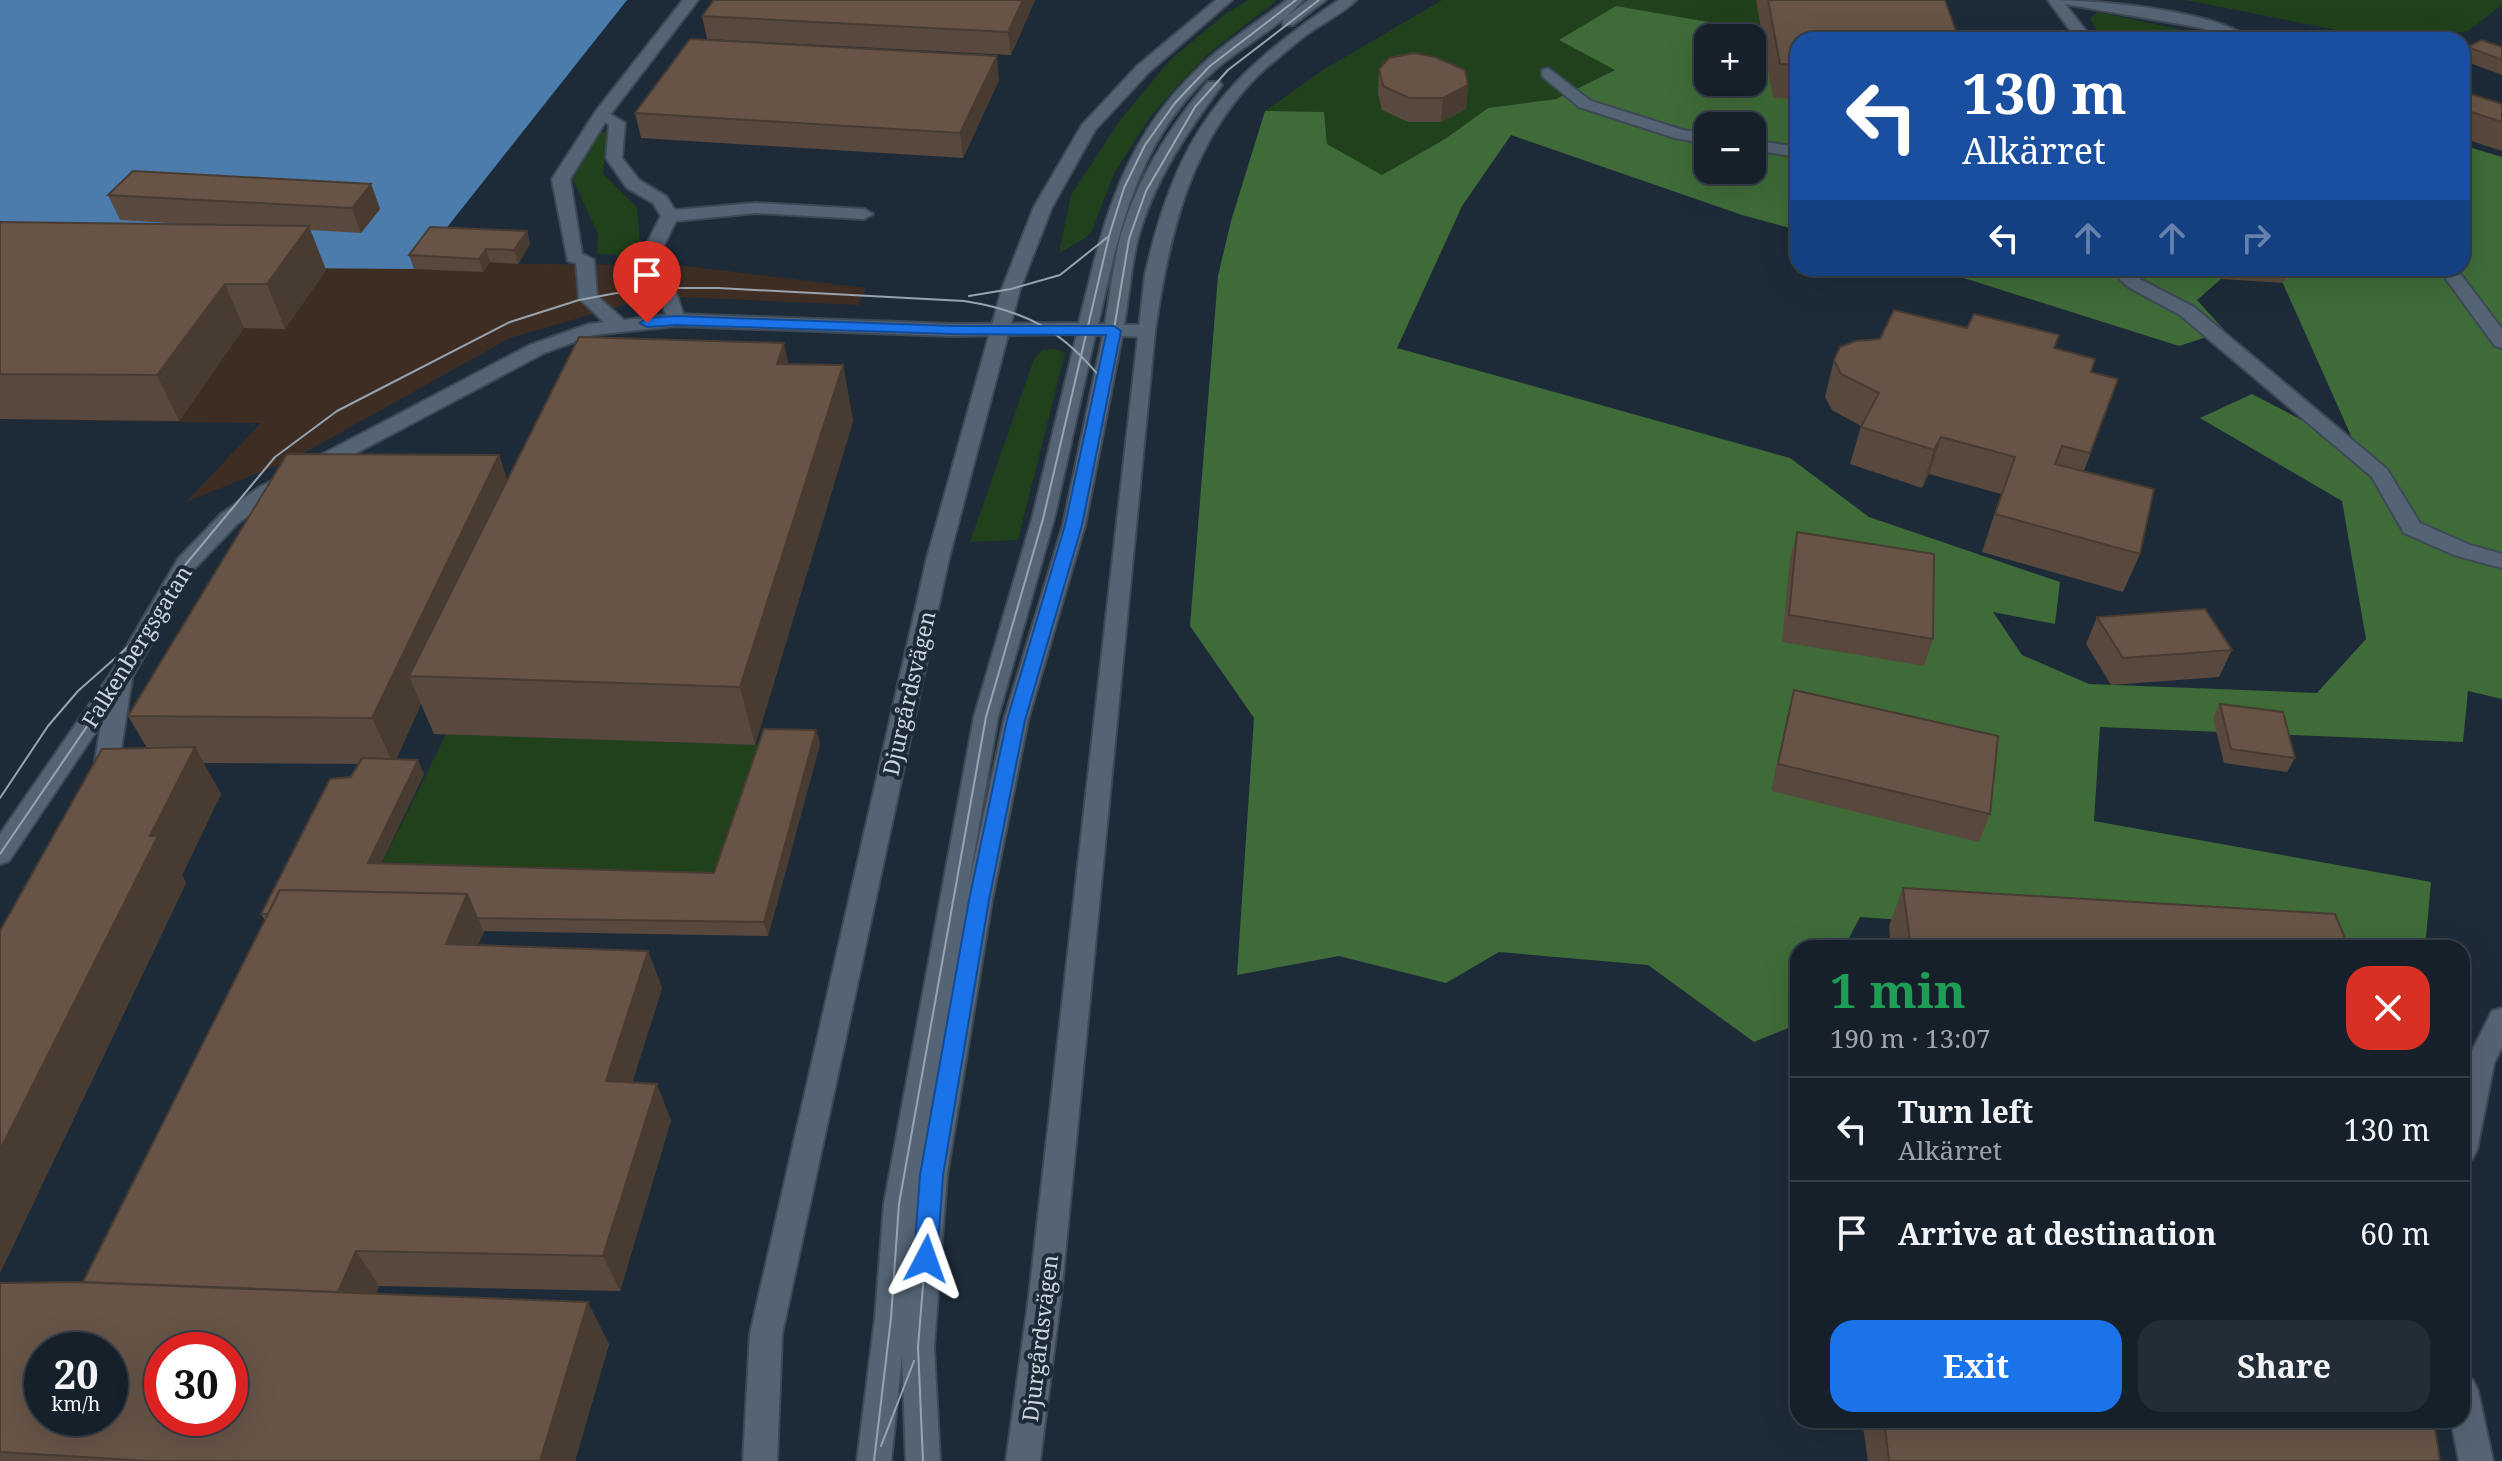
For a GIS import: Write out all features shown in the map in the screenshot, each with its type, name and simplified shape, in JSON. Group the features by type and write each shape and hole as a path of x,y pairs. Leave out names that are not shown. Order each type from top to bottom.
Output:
{"street":[{"path":"618,325 588,298 585,260 574,257 561,179 602,114 691,0"},
{"name":"Djurgårdsvägen","path":"760,1461 766,1334 938,558 1011,289 1043,207 1088,128 1152,60 1225,0"},
{"path":"874,1461 891,1318 899,1204 986,717 1043,519 1085,330 1120,200 1145,145 1175,103 1210,66 1296,0"},
{"path":"923,1461 918,1347 932,1175 979,900 1016,720 1074,525 1114,331 1129,239 1146,191 1195,107 1228,70 1319,0"},
{"name":"Djurgårdsvägen","path":"1023,1461 1045,1296 1146,331 1164,221 1187,162 1205,128 1263,63 1349,0"},
{"path":"2055,0 2079,32"},
{"path":"2068,0 2206,24 2224,32"},
{"path":"1548,73 1585,104 1694,137"},
{"path":"602,114 617,123 614,158 633,184 660,200 670,216"},
{"path":"1766,147 1790,151"},
{"path":"670,216 756,208 864,214"},
{"path":"670,216 653,249 676,320"},
{"path":"2127,276 2187,311 2380,473 2412,528 2462,550 2502,561"},
{"path":"2453,276 2502,342"},
{"name":"Falkenbergsgatan","path":"0,854 120,678 186,564 245,506 561,339 618,325 676,320 1146,331"},
{"path":"94,811 102,797 120,678"},
{"path":"2470,1111 2480,1063 2502,1019"},
{"path":"2469,1428 2476,1461"}],"shaded area":[{"path":"435,240 530,244 519,264 678,265 866,288 859,305 675,297 645,299 510,338 295,458 186,502 261,423 0,419 0,266"}],"green space":[{"path":"1248,0 1277,0 1208,54 1150,117 1114,173 1092,231 1059,253 1071,195 1121,119 1170,60 1224,15"},
{"path":"1442,0 1815,0 1766,28 1766,24 1720,24 1615,6 1616,69 1556,99 1488,108 1445,139 1382,175 1327,144 1324,112 1265,111 1323,70"},
{"path":"2185,0 2502,0 2502,5 2468,31 2347,32"},
{"path":"1616,6 1720,24 1694,24 1694,96 1766,96 1766,40 1790,84 1790,228 1742,215 1511,135 1462,206 1397,348 1790,458 1869,517 2060,582 2055,624 1993,612 2022,655 2089,684 2317,693 2366,639 2342,501 2200,418 2252,394 2357,449 2280,276 2470,276 2470,147 2502,157 2502,699 2468,691 2463,742 2100,727 2094,821 2431,882 2426,940 2186,940 1860,917 1848,940 1790,940 1790,1027 1754,1042 1648,965 1499,952 1446,983 1339,956 1237,975 1254,718 1190,626 1218,276 1231,221 1265,111 1324,112 1327,144 1382,175 1445,139 1488,108 1556,99 1615,70 1559,40"},
{"path":"2098,12 2187,32 2098,32 2090,18"},
{"path":"596,132 607,132 603,174 637,207 640,244 629,255 597,254 598,234 572,177"},
{"path":"1957,276 2216,276 2221,279 2197,300 2225,331 2179,346"},
{"path":"1056,349 1065,353 1018,540 970,542 1034,359 1042,350"},
{"path":"446,734 761,745 718,887 375,877"}],"water":[{"path":"0,0 627,0 414,269 0,266"}],"building":[{"path":"714,0 1023,0 1008,32 702,16"},
{"path":"1768,0 1945,0 1956,32 1790,32 1790,65 1780,64"},
{"path":"690,39 997,56 960,133 635,113"},
{"path":"2482,40 2502,47 2502,60 2470,48"},
{"path":"1414,53 1435,57 1465,70 1468,85 1443,98 1409,98 1383,86 1379,69 1389,58"},
{"path":"2470,94 2502,104 2502,122 2470,112"},
{"path":"133,171 371,184 352,208 108,195"},
{"path":"0,222 309,226 267,284 225,284 157,375 0,374"},
{"path":"430,227 527,231 514,250 486,249 479,259 409,255"},
{"path":"1894,310 1967,328 1974,314 2059,335 2054,348 2095,359 2091,372 2118,379 2090,453 2062,446 2055,464 2154,489 2140,554 1995,514 2015,457 1941,437 1934,450 1861,427 1879,393 1841,374 1834,360 1840,347 1856,341 1880,339"},
{"path":"579,337 784,343 777,364 843,365 740,687 409,676"},
{"path":"287,454 499,455 372,718 128,716"},
{"path":"1797,532 1934,554 1933,639 1789,615"},
{"path":"2205,609 2232,650 2123,658 2097,617"},
{"path":"1794,690 1998,736 1990,814 1778,764"},
{"path":"2220,704 2283,712 2295,758 2231,749"},
{"path":"764,729 816,730 764,922 477,918 467,894 280,890 268,914 261,914 330,779 351,777 362,758 418,760 368,863 714,873"},
{"path":"195,747 150,836 158,836 0,1150 0,931 102,749"},
{"path":"1903,888 2335,914 2346,940 1910,940"},
{"path":"280,890 467,894 446,944 648,951 606,1081 657,1084 603,1256 356,1251 338,1292 83,1282"},
{"path":"72,1282 588,1302 540,1461 149,1461 0,1452 0,1283"},
{"path":"1885,1428 2435,1428 2440,1461 1889,1461"}],"tram line":[{"path":"1109,236 1124,188 1145,145 1175,103 1210,66 1296,0"},
{"path":"1105,383 1129,239 1146,191 1195,107 1228,70 1319,0"},
{"path":"969,296 1011,289 1060,275 1109,236"},
{"path":"1081,356 1109,236"},
{"path":"0,854 120,678 186,564 275,457 337,411 510,322 579,300 667,288 964,301 1026,318 1060,337 1081,356"},
{"path":"874,1461 891,1318 899,1204 986,717 1043,519 1081,356"},
{"path":"1081,356 1105,383"},
{"path":"923,1461 918,1347 932,1175 979,900 1016,720 1074,525 1105,383"},
{"path":"0,798 48,726 78,691 138,638"},
{"path":"881,1446 914,1361"}],"route":[{"path":"647,323 676,320 953,330 1053,328 1114,331 1074,525 1016,720 979,900 932,1175 926,1259"}]}
